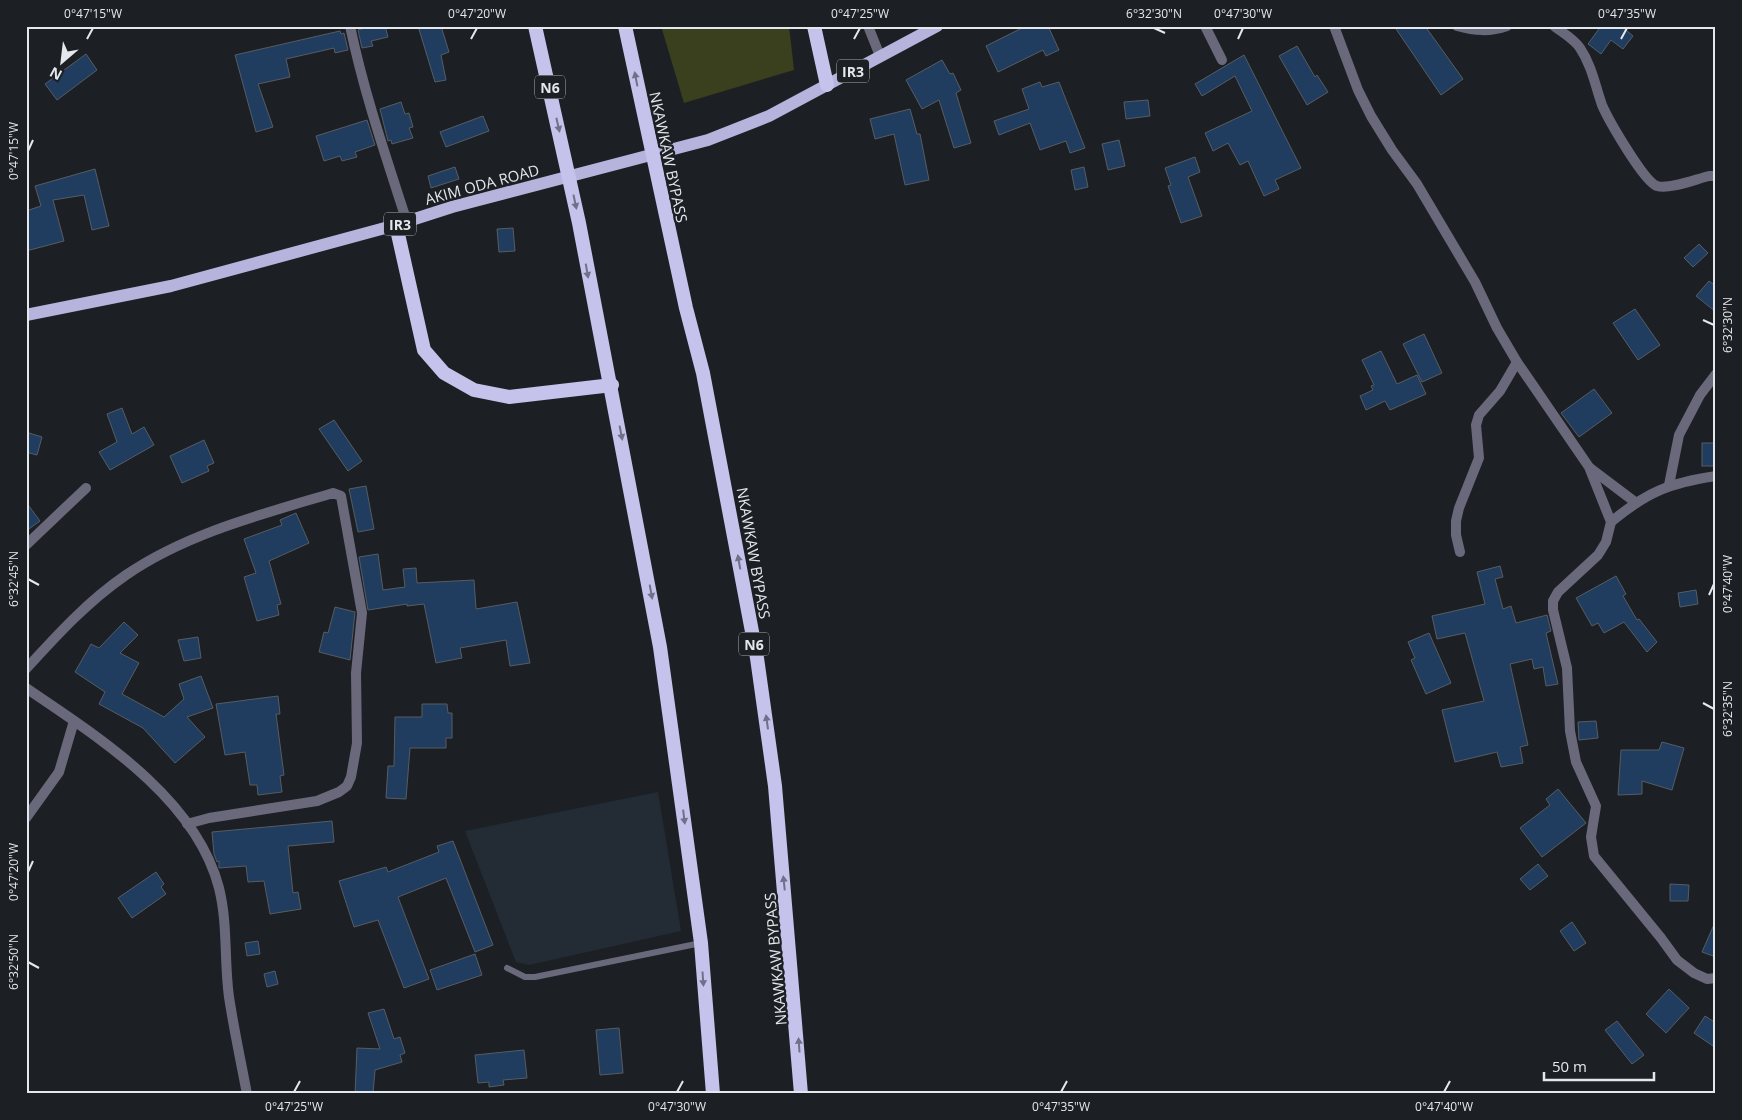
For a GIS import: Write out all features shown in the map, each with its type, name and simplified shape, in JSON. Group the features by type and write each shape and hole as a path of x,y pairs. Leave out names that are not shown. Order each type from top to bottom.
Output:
{"highway":[{"name":"N6","path":"535,26 564,148 612,385 660,646 701,943 713,1094"},
{"name":"NKAWKAW BYPASS","path":"625,26 719,456 767,720 790,947 801,1094"},
{"path":"814,26 827,84"},
{"path":"401,223 424,350 444,373 474,390 509,397 612,385"}],"main road":[{"name":"IR3","path":"827,84 937,26"},
{"name":"AKIM ODA ROAD","path":"26,315 171,286 401,223 452,207 708,140 769,116 827,84"}],"street":[{"path":"350,26 401,223"},
{"path":"868,26 880,56"},
{"path":"1205,26 1222,60"},
{"path":"1334,26 1358,90 1371,116 1392,150 1417,184 1475,282 1497,328 1517,362 1589,467 1611,522 1606,542 1598,555 1558,592 1553,601 1553,610 1567,668 1570,731 1576,762 1596,806 1591,837 1594,856 1661,938 1676,960 1694,973 1707,979 1716,978"},
{"path":"1457,26 1471,30 1487,30 1507,26"},
{"path":"1554,26 1579,46 1589,63 1602,104 1615,131 1655,186 1664,187 1716,176"},
{"path":"1460,552 1456,535 1456,521 1459,508 1479,458 1476,425 1479,415 1500,391 1517,362"},
{"path":"1669,485 1679,435 1700,394 1716,374"},
{"path":"1589,467 1635,502"},
{"path":"1611,522 1635,502 1669,485 1716,476"},
{"path":"26,545 86,488"},
{"path":"26,669 72,618 125,576 160,554 264,513 334,493 341,496 362,613 356,673 357,743 351,777 347,786 339,792 317,801 209,818 187,824"},
{"path":"26,688 105,741 154,785 187,824 208,860 218,887 226,924 229,996 247,1094"},
{"path":"26,818 59,772 74,720"}],"lane":[{"path":"507,968 525,976 535,977 701,943"}],"shaded area":[{"path":"658,792 681,931 529,965 516,962 465,831"}],"green space":[{"path":"661,26 789,26 794,70 684,103"}],"building":[{"path":"372,26 385,26 388,37 371,41 373,46 362,48 358,30"},
{"path":"418,26 441,26 449,52 441,55 446,80 435,82"},
{"path":"1026,26 1048,26 1059,50 1046,56 1043,50 998,72 986,46"},
{"path":"1394,26 1425,26 1463,79 1441,95"},
{"path":"1601,26 1621,26 1633,36 1623,49 1611,40 1601,54 1588,44"},
{"path":"340,31 341,34 344,33 348,50 335,53 334,48 286,59 290,77 258,84 273,127 256,132 235,55"},
{"path":"1297,46 1315,77 1317,75 1328,92 1307,105 1279,56"},
{"path":"86,54 97,70 57,100 45,84"},
{"path":"1244,55 1301,168 1275,180 1279,189 1264,196 1248,161 1240,165 1228,143 1213,151 1205,133 1252,111 1235,76 1202,96 1195,84"},
{"path":"942,60 950,74 953,73 961,90 956,93 971,143 954,148 939,100 922,109 906,80"},
{"path":"1040,82 1042,87 1059,82 1085,148 1070,153 1066,141 1040,150 1030,123 999,135 994,121 1029,109 1022,89"},
{"path":"1148,100 1150,116 1126,119 1124,102"},
{"path":"401,102 405,114 409,113 413,127 409,128 413,138 392,144 391,140 388,141 380,109"},
{"path":"910,109 917,134 920,134 929,180 905,185 894,134 875,139 870,119"},
{"path":"483,116 489,131 446,147 440,132"},
{"path":"367,120 375,145 355,152 357,157 342,161 340,156 324,161 316,136"},
{"path":"1119,140 1125,166 1108,170 1102,144"},
{"path":"1195,157 1200,172 1188,177 1202,216 1181,223 1168,186 1171,185 1165,168"},
{"path":"455,167 459,179 431,188 428,176"},
{"path":"1084,167 1088,187 1075,190 1071,170"},
{"path":"95,169 109,226 92,230 84,195 53,200 64,241 26,251 26,211 41,206 35,186"},
{"path":"513,228 515,251 499,252 497,229"},
{"path":"1699,244 1708,253 1693,267 1684,258"},
{"path":"1709,281 1716,286 1716,312 1696,296"},
{"path":"1635,309 1660,345 1638,360 1613,323"},
{"path":"1424,334 1442,373 1422,382 1403,344"},
{"path":"1381,351 1397,384 1417,375 1426,394 1390,410 1385,401 1366,410 1360,396 1373,390 1371,386 1374,385 1362,360"},
{"path":"1594,389 1612,413 1579,437 1561,413"},
{"path":"122,408 132,434 144,427 154,445 110,470 99,452 117,442 107,414"},
{"path":"334,420 362,461 348,471 319,429"},
{"path":"26,432 42,437 37,455 26,452"},
{"path":"204,440 214,463 207,466 209,471 182,483 170,456"},
{"path":"1702,443 1716,443 1716,466 1702,466"},
{"path":"366,486 374,529 358,532 349,489"},
{"path":"26,502 40,521 26,531"},
{"path":"296,513 309,543 269,561 281,604 277,605 279,615 257,621 244,577 256,573 244,539 282,525 280,520"},
{"path":"378,554 383,590 405,587 403,569 416,568 417,583 474,580 476,609 517,602 530,663 510,666 506,640 460,648 462,658 436,663 424,604 407,606 407,604 368,610 359,557"},
{"path":"1500,566 1503,577 1495,579 1503,609 1511,606 1516,623 1547,615 1551,631 1546,633 1558,684 1546,686 1543,667 1534,669 1532,659 1510,664 1528,745 1520,747 1523,763 1501,767 1497,752 1455,762 1442,710 1484,701 1465,633 1437,639 1432,616 1485,604 1477,572"},
{"path":"1616,576 1626,594 1623,596 1637,620 1639,619 1657,642 1647,652 1624,622 1604,633 1598,623 1592,626 1576,598"},
{"path":"1696,590 1698,604 1680,607 1678,593"},
{"path":"335,607 355,612 350,660 319,652 324,632 328,633"},
{"path":"124,622 138,635 120,653 139,663 122,694 164,717 184,699 179,684 201,676 213,708 187,717 205,737 175,763 143,728 99,704 105,692 75,672 91,644 99,648"},
{"path":"1429,633 1451,683 1426,694 1411,660 1415,658 1408,642"},
{"path":"198,637 201,658 184,661 178,640"},
{"path":"278,696 280,714 276,714 284,775 280,776 282,792 258,795 257,785 250,785 245,752 225,755 216,704"},
{"path":"422,704 447,704 448,713 452,713 452,738 446,738 446,748 410,748 406,799 386,798 388,766 394,766 395,717 422,717"},
{"path":"1596,721 1598,738 1579,740 1578,722"},
{"path":"1662,742 1684,748 1672,790 1642,781 1642,794 1618,795 1621,750 1659,750"},
{"path":"1558,789 1586,823 1542,857 1520,828 1550,805 1546,799"},
{"path":"332,821 334,842 288,846 293,893 298,892 301,909 270,914 264,881 248,882 246,866 219,868 219,861 217,862 214,854 212,832"},
{"path":"453,841 493,945 475,952 446,878 398,897 429,979 404,988 378,920 354,927 339,881 386,867 388,872 439,852 437,846"},
{"path":"1538,864 1548,876 1530,890 1520,879"},
{"path":"156,872 164,884 161,887 166,894 132,918 118,898"},
{"path":"1670,884 1689,885 1688,901 1670,901"},
{"path":"1716,920 1716,957 1702,952"},
{"path":"1572,922 1586,943 1574,951 1560,931"},
{"path":"258,941 260,954 247,956 245,943"},
{"path":"475,954 482,975 437,990 430,970"},
{"path":"275,971 278,984 267,987 264,974"},
{"path":"1669,989 1689,1008 1666,1033 1646,1014"},
{"path":"384,1009 394,1039 400,1037 405,1053 400,1055 402,1062 375,1070 373,1094 355,1094 357,1048 380,1049 368,1013"},
{"path":"1705,1016 1716,1023 1716,1048 1694,1033"},
{"path":"1617,1021 1644,1055 1632,1064 1605,1030"},
{"path":"619,1028 623,1073 600,1075 596,1030"},
{"path":"524,1050 527,1078 503,1080 504,1085 489,1087 489,1082 478,1083 475,1055"}]}
